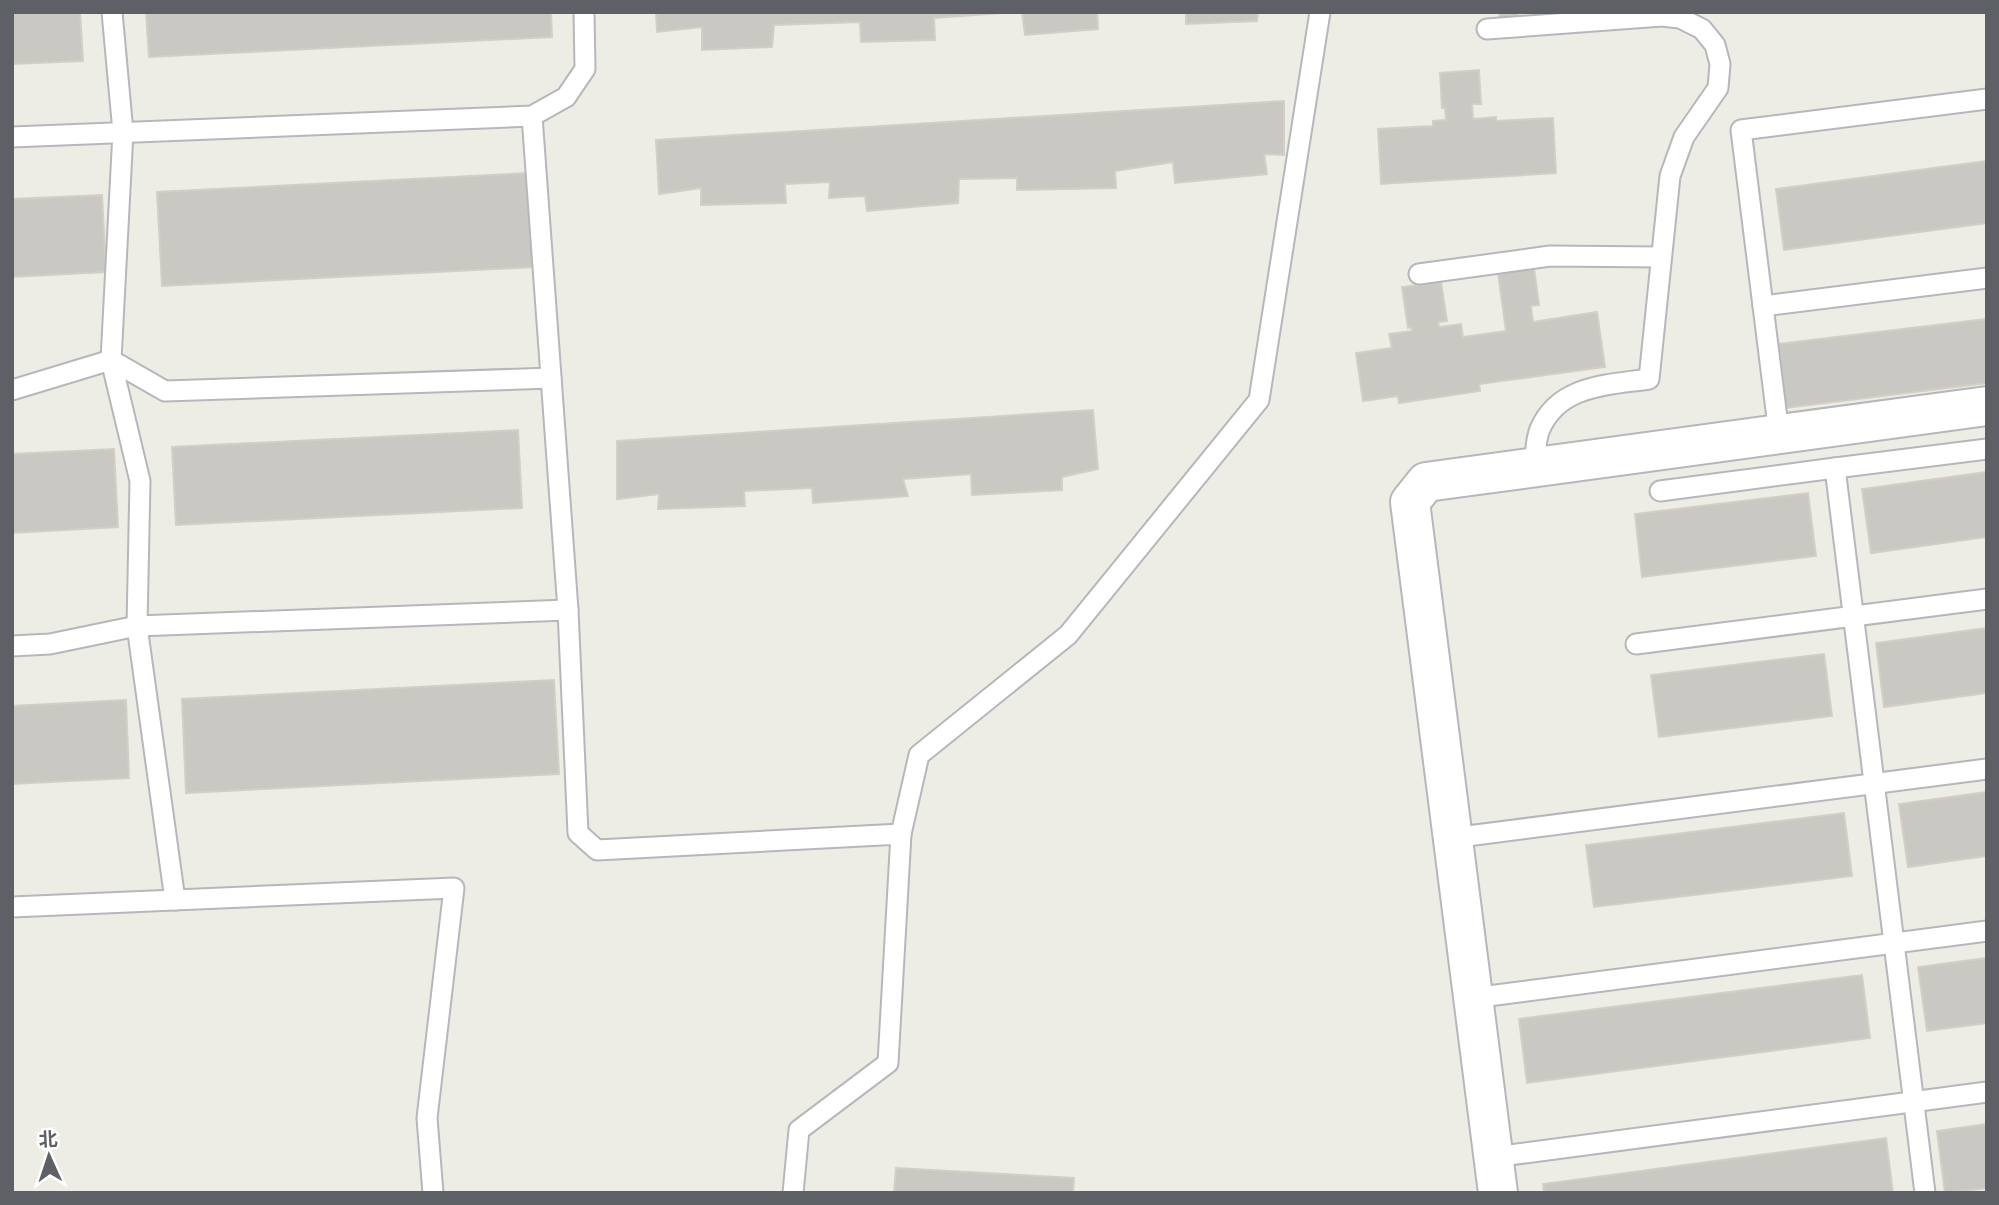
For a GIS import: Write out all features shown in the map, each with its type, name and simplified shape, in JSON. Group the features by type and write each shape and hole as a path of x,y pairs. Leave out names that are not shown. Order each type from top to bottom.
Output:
{"street":[{"path":"1496,1175 1410,502 1426,482 1987,406"}],"lane":[{"path":"112,12 123,132 111,360 139,481 137,626 176,900"},
{"path":"12,137 532,116 566,97 585,69 584,12"},
{"path":"793,1193 799,1130 888,1063 901,834 919,755 1068,635 1259,400 1320,12"},
{"path":"1487,29 1662,16 1681,18 1702,29 1714,45 1720,64 1718,88 1684,137 1670,176 1649,379 1587,387 1560,400 1539,430 1534,467"},
{"path":"1779,434 1741,130 1987,99"},
{"path":"532,116 568,610 578,833 597,850 901,834"},
{"path":"1419,274 1550,256 1661,257"},
{"path":"1763,306 1987,278"},
{"path":"12,390 111,360 165,391 551,378"},
{"path":"1660,491 1987,449"},
{"path":"1835,468 1925,1193"},
{"path":"1636,644 1987,598"},
{"path":"12,646 50,644 137,626 568,610"},
{"path":"1452,838 1987,769"},
{"path":"12,907 454,888 427,1118 433,1193"},
{"path":"1473,998 1987,931"},
{"path":"1496,1175 1914,1101 1987,1092"}],"building":[{"path":"12,12 80,12 83,61 12,64"},
{"path":"146,12 551,12 552,37 149,57"},
{"path":"656,12 1016,12 934,18 935,40 861,42 860,22 774,25 772,47 702,50 702,27 657,32"},
{"path":"1022,12 1097,12 1098,29 1025,35"},
{"path":"1186,12 1258,12 1257,21 1186,24"},
{"path":"1499,12 1518,12 1518,16 1500,18"},
{"path":"1479,70 1481,104 1472,104 1473,119 1496,117 1496,121 1553,118 1556,173 1381,184 1378,129 1433,126 1433,121 1446,120 1445,108 1442,108 1440,73"},
{"path":"1284,101 1284,155 1264,154 1267,174 1175,183 1173,162 1115,171 1116,188 1017,190 1017,178 959,179 958,203 867,211 865,196 829,198 830,182 785,184 786,203 701,205 701,188 659,194 656,140"},
{"path":"1987,161 1987,223 1784,250 1776,189"},
{"path":"530,173 535,267 162,286 157,192"},
{"path":"102,195 106,272 12,277 12,199"},
{"path":"1534,268 1539,305 1531,306 1533,322 1597,312 1605,367 1479,384 1480,391 1399,403 1398,396 1363,401 1356,353 1392,348 1389,334 1412,331 1411,327 1408,328 1402,287 1441,282 1447,321 1438,322 1439,327 1461,324 1463,337 1506,331 1498,273"},
{"path":"1987,319 1987,383 1786,408 1779,344"},
{"path":"1093,410 1098,469 1062,477 1062,490 972,495 971,474 903,479 908,496 813,503 812,488 744,491 745,506 658,509 659,494 617,499 617,441"},
{"path":"518,430 522,508 176,525 172,447"},
{"path":"114,449 118,527 12,533 12,454"},
{"path":"1987,472 1987,537 1871,553 1862,489"},
{"path":"1808,493 1816,556 1642,577 1635,514"},
{"path":"1987,628 1987,693 1884,707 1876,643"},
{"path":"1824,654 1832,716 1659,737 1651,675"},
{"path":"554,680 559,774 186,793 182,699"},
{"path":"126,700 129,778 12,784 12,706"},
{"path":"1987,792 1987,856 1908,867 1899,804"},
{"path":"1844,813 1852,876 1594,907 1586,845"},
{"path":"1987,958 1987,1023 1927,1031 1918,967"},
{"path":"1862,975 1870,1038 1527,1083 1519,1019"},
{"path":"1987,1124 1987,1188 1945,1193 1937,1131"},
{"path":"1886,1138 1893,1193 1544,1193 1543,1184"},
{"path":"896,1168 1074,1178 1073,1193 894,1193"}]}
